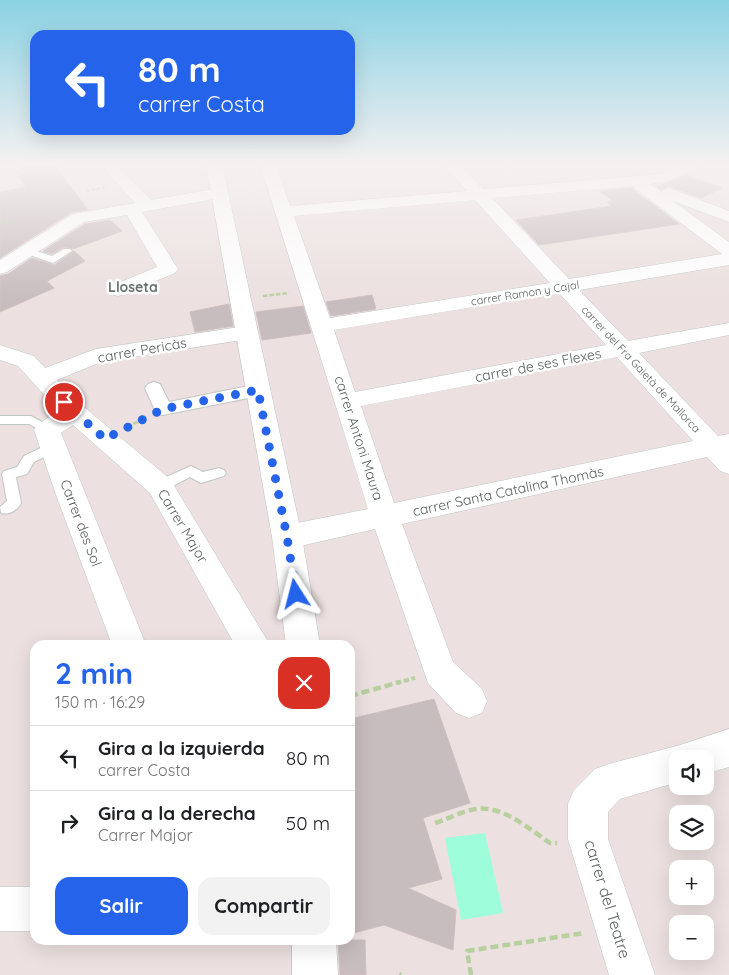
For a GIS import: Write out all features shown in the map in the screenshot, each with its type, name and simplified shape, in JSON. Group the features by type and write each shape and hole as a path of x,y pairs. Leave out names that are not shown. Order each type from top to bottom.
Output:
{"street":[{"path":"0,268 79,218 125,210"},
{"path":"118,290 168,269 140,210"},
{"path":"222,210 287,537 302,640"},
{"path":"284,212 311,210"},
{"name":"carrer del Fra Gaietà de Mallorca","path":"493,210 623,349 724,451"},
{"path":"674,210 729,251"},
{"path":"710,210 729,217"},
{"name":"carrer Antoni Maura","path":"284,212 385,518 440,672 469,701"},
{"name":"carrer Ramon y Cajal","path":"322,326 729,259"},
{"name":"carrer de ses Flexes","path":"347,401 729,329"},
{"name":"carrer Pericàs","path":"42,378 96,356 246,332"},
{"name":"Carrer Major","path":"2,355 26,361 75,413 160,486 250,640"},
{"path":"154,388 163,409 258,390"},
{"path":"50,439 75,413"},
{"name":"Carrer des Sol","path":"50,439 127,640"},
{"name":"carrer Santa Catalina Thomàs","path":"287,537 724,451"},
{"path":"714,752 729,748"},
{"name":"carrer del Teatre","path":"632,975 588,839 588,804 609,783 669,766"},
{"path":"0,910 30,909"},
{"path":"314,945 316,975"}],"lane":[{"path":"27,251 54,260 67,251"},
{"path":"2,420 31,420 50,439 29,459 22,471 9,474 14,503 6,509"},
{"path":"160,486 191,471 201,478 219,473"}],"path":[{"path":"0,222 11,222"},
{"path":"240,299 310,290"},
{"path":"105,439 163,409"},
{"path":"355,695 440,672"},
{"path":"435,823 478,809 493,810 513,818 550,843 588,839"},
{"path":"471,975 467,951 617,928"}],"shaded area":[{"path":"485,833 503,913 461,920 445,838"}],"building":[{"path":"0,210 88,210 72,212 0,258"},
{"path":"588,210 660,210 679,224 539,245 516,220"},
{"path":"110,220 122,231 73,249 64,247 52,254 43,251 85,224"},
{"path":"74,251 85,261 47,281 54,288 0,312 0,276 8,274 32,258 54,265"},
{"path":"372,295 376,309 331,316 326,302"},
{"path":"229,304 233,326 195,332 190,312"},
{"path":"303,306 311,333 262,340 256,312"},
{"path":"434,699 470,803 423,818 442,879 408,888 456,910 453,950 384,925 355,933 355,718"},
{"path":"355,940 365,940 366,975 340,975 338,945 355,945"}],"district":[{"name":"Lloseta","path":"133,287"}],"route":[{"path":"64,402 105,439 163,409 258,390 287,537 296,594"}]}
